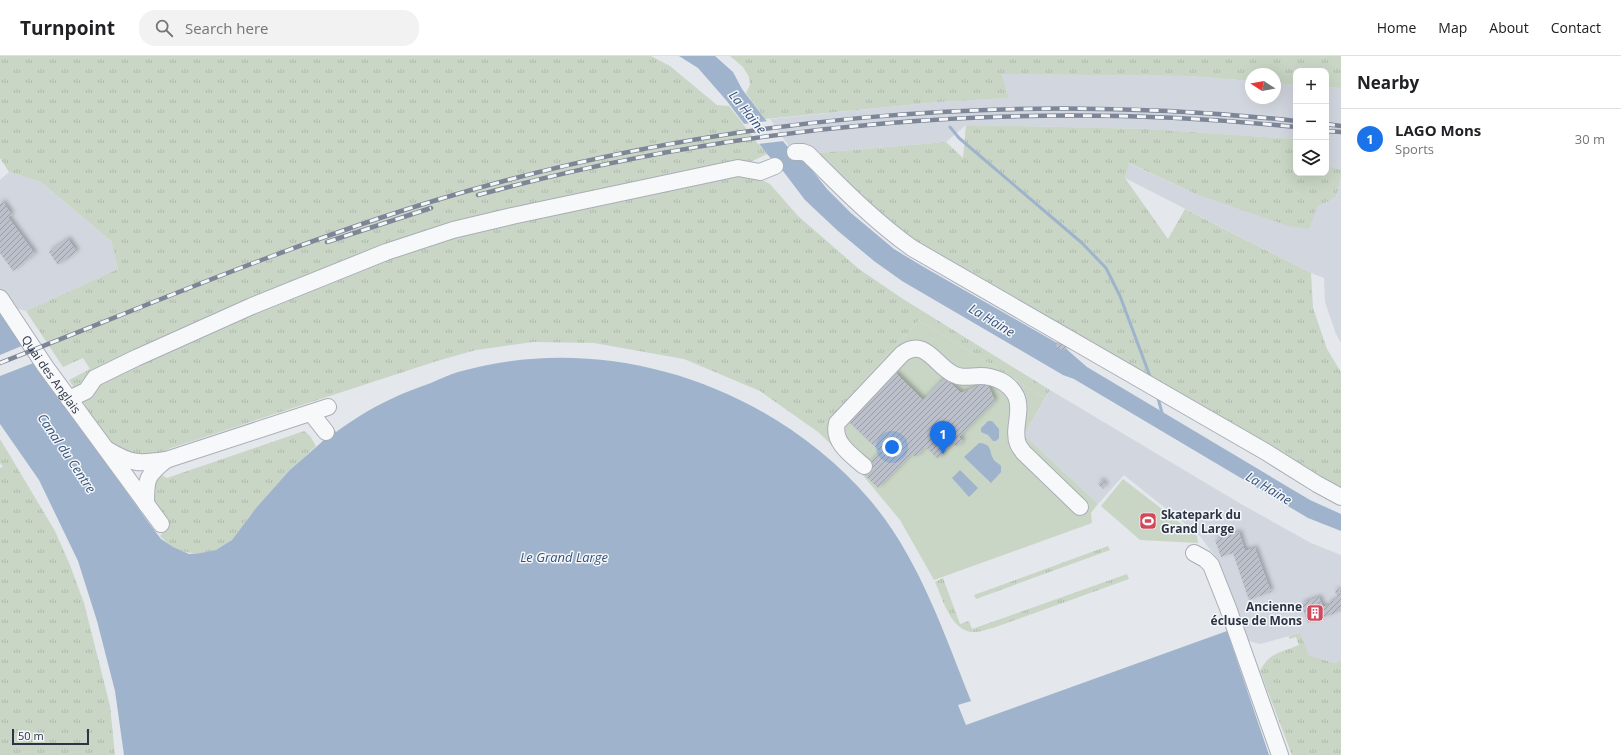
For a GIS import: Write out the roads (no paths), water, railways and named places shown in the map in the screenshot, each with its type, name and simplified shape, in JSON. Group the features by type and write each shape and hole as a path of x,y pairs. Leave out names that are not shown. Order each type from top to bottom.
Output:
{"street":[{"path":"795,152 804,152 808,154 864,210 912,248 1266,452 1317,484 1341,496"},
{"path":"69,399 86,391 95,378 136,358 311,281 386,252 438,235 512,216 738,168 760,172 775,166"},
{"name":"Quai des Anglais","path":"0,298 45,366 104,449 161,524"},
{"path":"864,466 845,449 838,440 835,431 837,423 902,354 909,349 918,348 926,351 953,374 963,378 989,376 1002,381 1009,386 1016,396 1018,404 1018,444 1023,452 1080,507"},
{"path":"104,449 124,460 141,463 166,460 328,407"},
{"path":"311,413 326,432"},
{"path":"146,504 146,485 151,472 166,460"},
{"path":"1194,553 1205,559 1211,565 1228,608 1280,755"}],"water":[{"name":"La Haine","path":"679,56 715,56 733,72 742,89 796,157 804,160 827,189 851,213 894,249 1064,347 1087,367 1310,500 1341,514 1341,531 1308,518 1074,379 1063,375 902,281 874,261 838,231 805,200 783,171 767,154 726,100 698,68"},
{"name":"Le Grand Large","path":"0,314 161,539 173,547 189,554 216,550 232,540 256,508 289,471 324,440 320,436 332,427 336,432 369,410 400,395 458,372 514,361 571,358 627,363 682,377 735,397 784,425 830,459 870,500 903,546 940,622 971,701 958,705 966,725 1227,631 1269,755 124,755 115,691 97,621 78,561 39,480 0,424"},
{"path":"988,421 992,421 999,429 999,438 996,441 993,441 988,435 981,432 981,428"},
{"path":"979,443 989,447 993,459 1001,466 1001,472 991,483 964,457"},
{"path":"960,470 978,488 969,497 952,478"}],"waterway":[{"path":"950,127 959,138 1082,243 1106,268 1120,296 1151,379"},
{"path":"1158,398 1162,413"}],"railway":[{"path":"0,363 218,276 384,217 440,199 544,171 650,148 756,130 864,118 972,110 1080,109 1188,112 1293,121"},
{"path":"478,195 578,170 679,150 781,134 884,124 987,117 1090,116 1193,119 1293,127"},
{"path":"1329,124 1341,126"},
{"path":"1329,131 1341,132"},
{"path":"327,242 431,208"}],"place":[{"name":"LAGO Mons","path":"943,454"},
{"name":"Skatepark du Grand Large","path":"1148,521"},
{"name":"Ancienne écluse de Mons","path":"1315,613"}],"water label":[{"name":"Canal du Centre","path":"67,453"}]}
